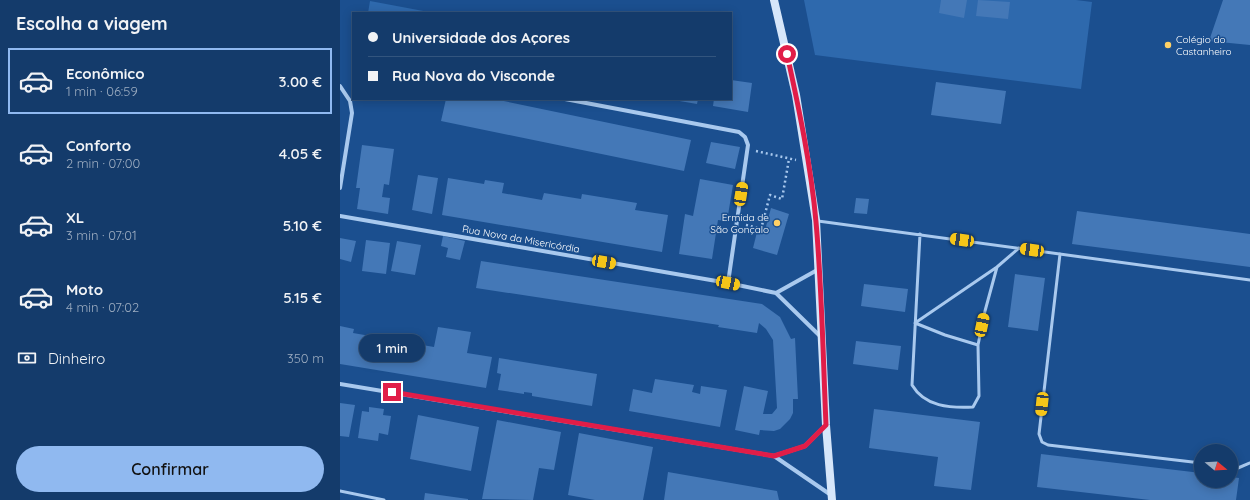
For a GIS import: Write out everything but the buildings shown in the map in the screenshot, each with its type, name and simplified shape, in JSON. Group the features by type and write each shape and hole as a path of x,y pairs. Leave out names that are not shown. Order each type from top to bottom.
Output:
{"main road":[{"path":"774,0 796,95 816,220 820,269 826,425 832,498"}],"street":[{"path":"340,86 350,101 352,113 340,188"},
{"path":"570,100 739,132 745,137 748,150 728,283"},
{"name":"Rua Nova da Misericórdia","path":"340,216 728,283 776,293"},
{"path":"820,269 776,293 823,338"},
{"path":"340,384 774,456 832,498"},
{"path":"774,456 805,446 826,425"}],"lane":[{"path":"816,220 1250,280"},
{"path":"920,234 912,385 917,394 928,402 955,408 973,407 979,396 978,345 985,311 997,267"},
{"path":"915,323 997,267 1018,248"},
{"path":"1060,254 1039,434 1042,442 1048,445 1194,462"},
{"path":"915,323 945,335 978,345"},
{"path":"1238,468 1250,463"},
{"path":"340,491 384,500"}],"path":[{"path":"748,150 808,163"},
{"path":"737,223 761,229 770,195 782,199 789,159"}],"shaded area":[{"path":"804,0 1076,0 1092,2 1081,89 815,55"},
{"path":"370,1 429,12 368,12"}],"place":[{"name":"Colégio do Castanheiro","path":"1168,45"},
{"name":"Ermida de São Gonçalo","path":"777,223"}],"route":[{"path":"392,392 774,456 805,446 826,425 820,269 816,220 808,163 787,54"}]}
